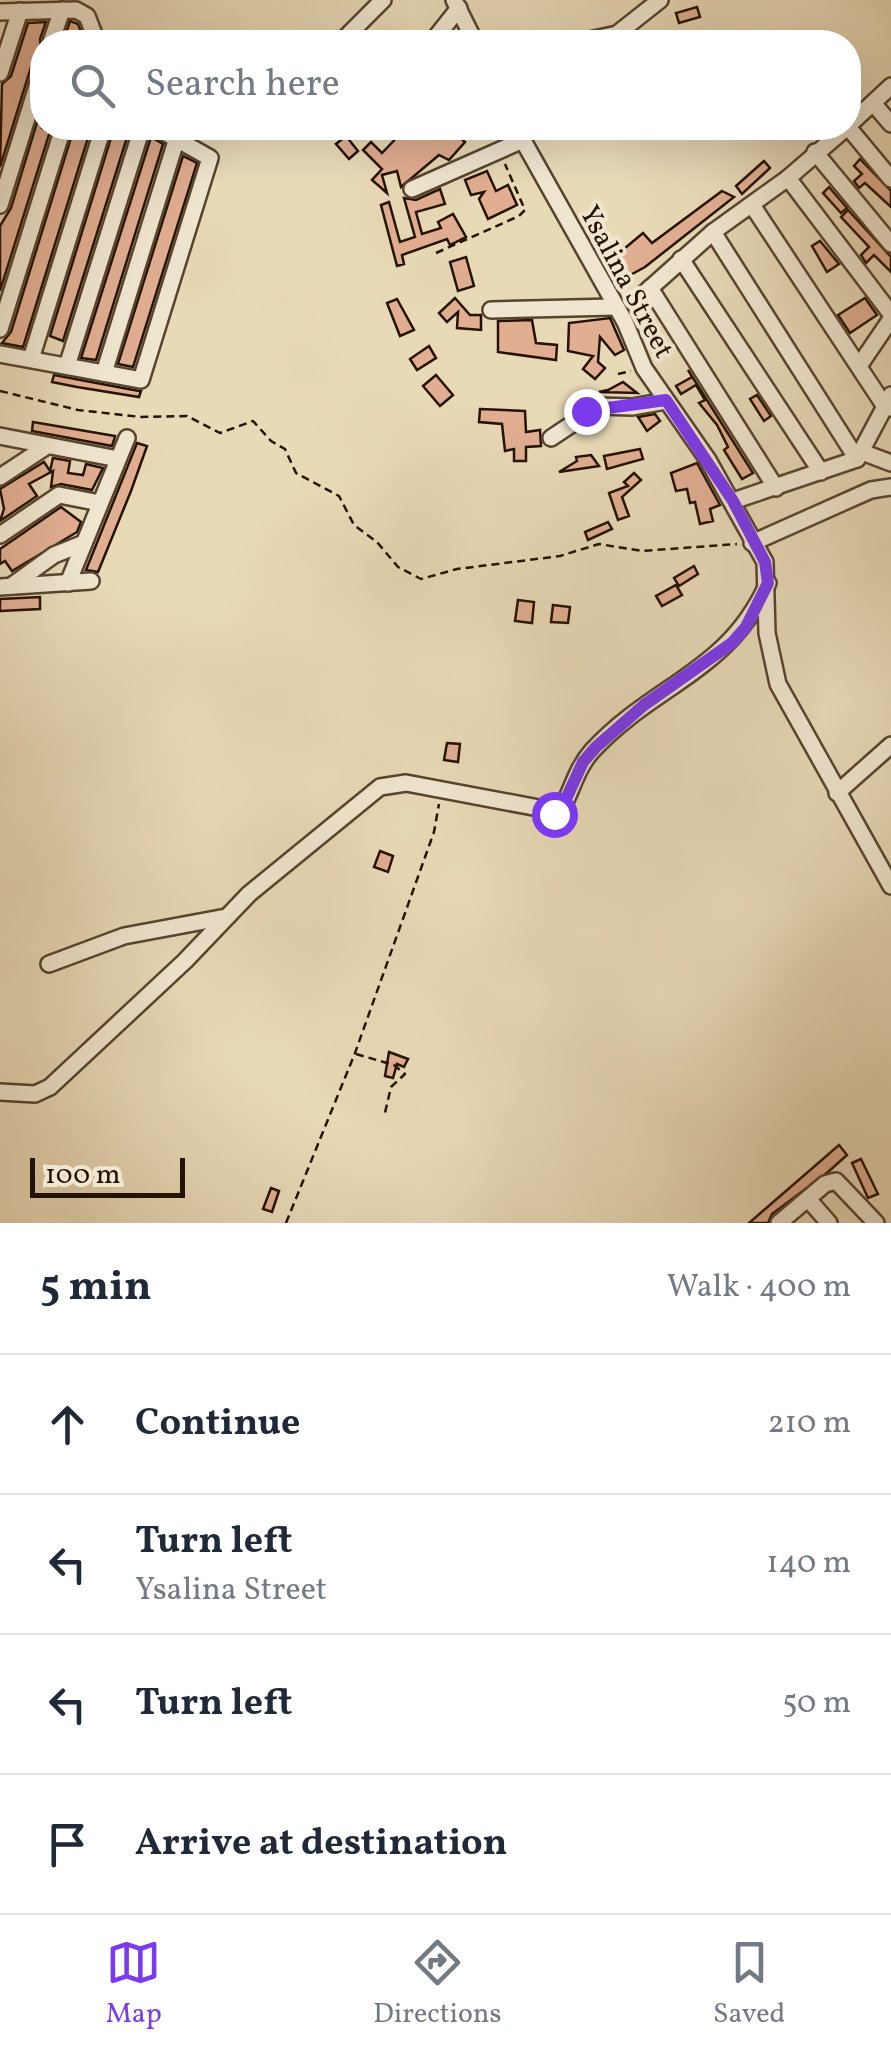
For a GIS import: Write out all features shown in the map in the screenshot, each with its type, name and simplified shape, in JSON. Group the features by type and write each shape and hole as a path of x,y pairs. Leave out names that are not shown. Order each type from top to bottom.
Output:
{"street":[{"path":"352,30 382,0"},
{"path":"623,30 660,0"},
{"path":"440,30 456,4"},
{"path":"456,4 468,30"},
{"path":"55,30 62,10"},
{"path":"0,74 20,11"},
{"path":"0,12 82,12 89,30"},
{"path":"861,114 891,86"},
{"path":"872,103 891,124"},
{"path":"0,206 30,109"},
{"path":"0,328 58,140"},
{"path":"30,359 99,140"},
{"path":"67,366 138,140"},
{"path":"412,189 512,140"},
{"name":"Ysalina Street","path":"523,140 666,400 733,501 765,562 767,633 778,684 891,886"},
{"path":"776,488 644,294 714,232 788,178 831,140"},
{"path":"859,140 891,179"},
{"path":"0,354 141,380 210,158 176,141 104,373"},
{"path":"816,152 891,244"},
{"path":"788,178 891,317 859,366"},
{"path":"752,206 859,366 889,402 860,455"},
{"path":"714,232 860,455"},
{"path":"681,260 821,472"},
{"path":"491,310 614,307"},
{"path":"551,438 599,406 632,407 666,400"},
{"path":"0,436 118,459"},
{"path":"68,583 127,438"},
{"path":"0,477 47,446"},
{"path":"733,501 860,455 891,462"},
{"path":"752,543 871,490 891,488"},
{"path":"0,536 59,495 100,503"},
{"path":"6,587 54,555 84,543"},
{"path":"6,587 91,582"},
{"path":"0,1092 26,1094 50,1087 186,961 226,917 380,787 406,783 560,812 583,762 596,747 644,705 732,643 746,627 768,583"},
{"path":"837,793 891,745"},
{"path":"49,964 124,936 226,917"},
{"path":"779,1223 824,1184 836,1181 867,1220"},
{"path":"808,1199 829,1223"}],"path":[{"path":"436,254 525,210 498,150"},
{"path":"0,390 102,413 187,416 220,433 254,420 270,441 285,449 296,473 339,496 354,525 378,542 398,566 421,579 470,566 560,556 598,544 642,552 752,543"},
{"path":"286,1223 355,1053 434,832 442,792"},
{"path":"355,1053 394,1064 405,1074 392,1088 384,1116"}],"building":[{"path":"697,7 700,17 679,23 676,13"},
{"path":"70,21 80,30 67,30"},
{"path":"46,22 43,30 30,30 30,70 0,167 2,84 11,76 28,23"},
{"path":"32,140 47,140 0,291 0,226 11,208"},
{"path":"70,140 87,140 23,347 2,343 11,332"},
{"path":"110,140 126,140 63,341 50,336"},
{"path":"150,140 156,140 163,144 96,360 81,358"},
{"path":"349,140 358,151 349,159 336,144"},
{"path":"394,140 465,142 449,160 439,155 401,187 397,171 382,175 387,193 372,180 382,169 363,150 371,142 382,153"},
{"path":"183,156 197,163 133,367 118,364"},
{"path":"860,159 891,191 891,207 865,183 859,188 854,181 862,174 854,166"},
{"path":"764,161 770,168 742,194 736,186"},
{"path":"487,171 496,191 508,185 517,205 488,219 479,199 484,192 471,195 465,180"},
{"path":"829,187 847,208 841,213 823,193"},
{"path":"440,189 445,204 416,212 422,234 441,228 438,222 453,214 466,237 450,245 447,239 402,255 404,264 397,266 381,205 389,202 400,242 415,237 404,198 416,200"},
{"path":"722,191 734,197 645,267 621,280 611,269 602,254 621,245 624,249 643,233 652,243"},
{"path":"848,210 891,257 891,272 874,255 866,263 861,255 869,247 841,217"},
{"path":"820,241 839,264 827,272 812,246"},
{"path":"466,257 474,286 458,291 450,262"},
{"path":"455,298 470,315 481,315 481,330 457,328 458,312 447,322 439,313"},
{"path":"865,298 877,315 850,333 838,315"},
{"path":"397,299 414,330 400,336 387,303"},
{"path":"610,318 624,350 615,355 600,337 598,362 605,368 595,379 583,369 593,356 568,351 569,323"},
{"path":"532,320 536,343 557,345 556,360 498,352 498,321"},
{"path":"429,346 436,358 417,370 410,359"},
{"path":"688,370 753,473 742,479 724,450 728,447 717,425 699,403 705,400 696,385 681,394 676,386 692,377"},
{"path":"54,375 141,391 139,397 77,387 52,382"},
{"path":"436,375 453,395 440,406 423,386"},
{"path":"623,382 637,393 599,392 608,390"},
{"path":"757,395 771,416 764,421 750,399"},
{"path":"480,409 525,411 526,432 540,430 541,446 526,447 526,461 514,461 514,449 505,451 502,424 479,422"},
{"path":"655,414 660,421 647,431 638,417"},
{"path":"33,422 115,436 112,446 32,431"},
{"path":"137,443 147,446 131,491 98,572 86,570"},
{"path":"640,449 643,459 607,469 604,456"},
{"path":"591,455 599,466 559,472 577,461 576,457"},
{"path":"53,458 70,461 68,473 83,475 86,464 103,468 92,490 61,484 51,487 53,471 29,484 37,496 0,521 4,509 0,489 44,462 50,471"},
{"path":"697,463 720,505 710,509 713,521 700,524 695,502 690,503 687,489 676,491 671,473"},
{"path":"634,473 641,480 622,497 629,516 618,520 609,493 628,486 624,482"},
{"path":"61,507 81,522 77,532 12,571 5,561 0,564 0,549"},
{"path":"608,522 612,529 588,540 585,532"},
{"path":"694,566 698,574 679,586 674,578"},
{"path":"676,585 682,595 662,606 656,596"},
{"path":"40,597 40,609 0,611 0,599"},
{"path":"518,600 534,602 532,623 515,621"},
{"path":"553,605 570,607 568,623 551,622"},
{"path":"447,743 460,744 458,762 444,760"},
{"path":"380,851 393,856 388,872 374,867"},
{"path":"389,1052 408,1059 404,1067 397,1064 393,1078 385,1076"},
{"path":"839,1145 847,1155 828,1172 772,1214 768,1223 749,1223"},
{"path":"861,1159 878,1194 868,1198 852,1163"},
{"path":"271,1188 279,1191 272,1212 263,1209"}],"route":[{"path":"554,814 560,812 576,774 596,747 644,705 732,643 746,627 768,583 765,562 733,501 666,400 632,407 599,406 586,411"}]}
